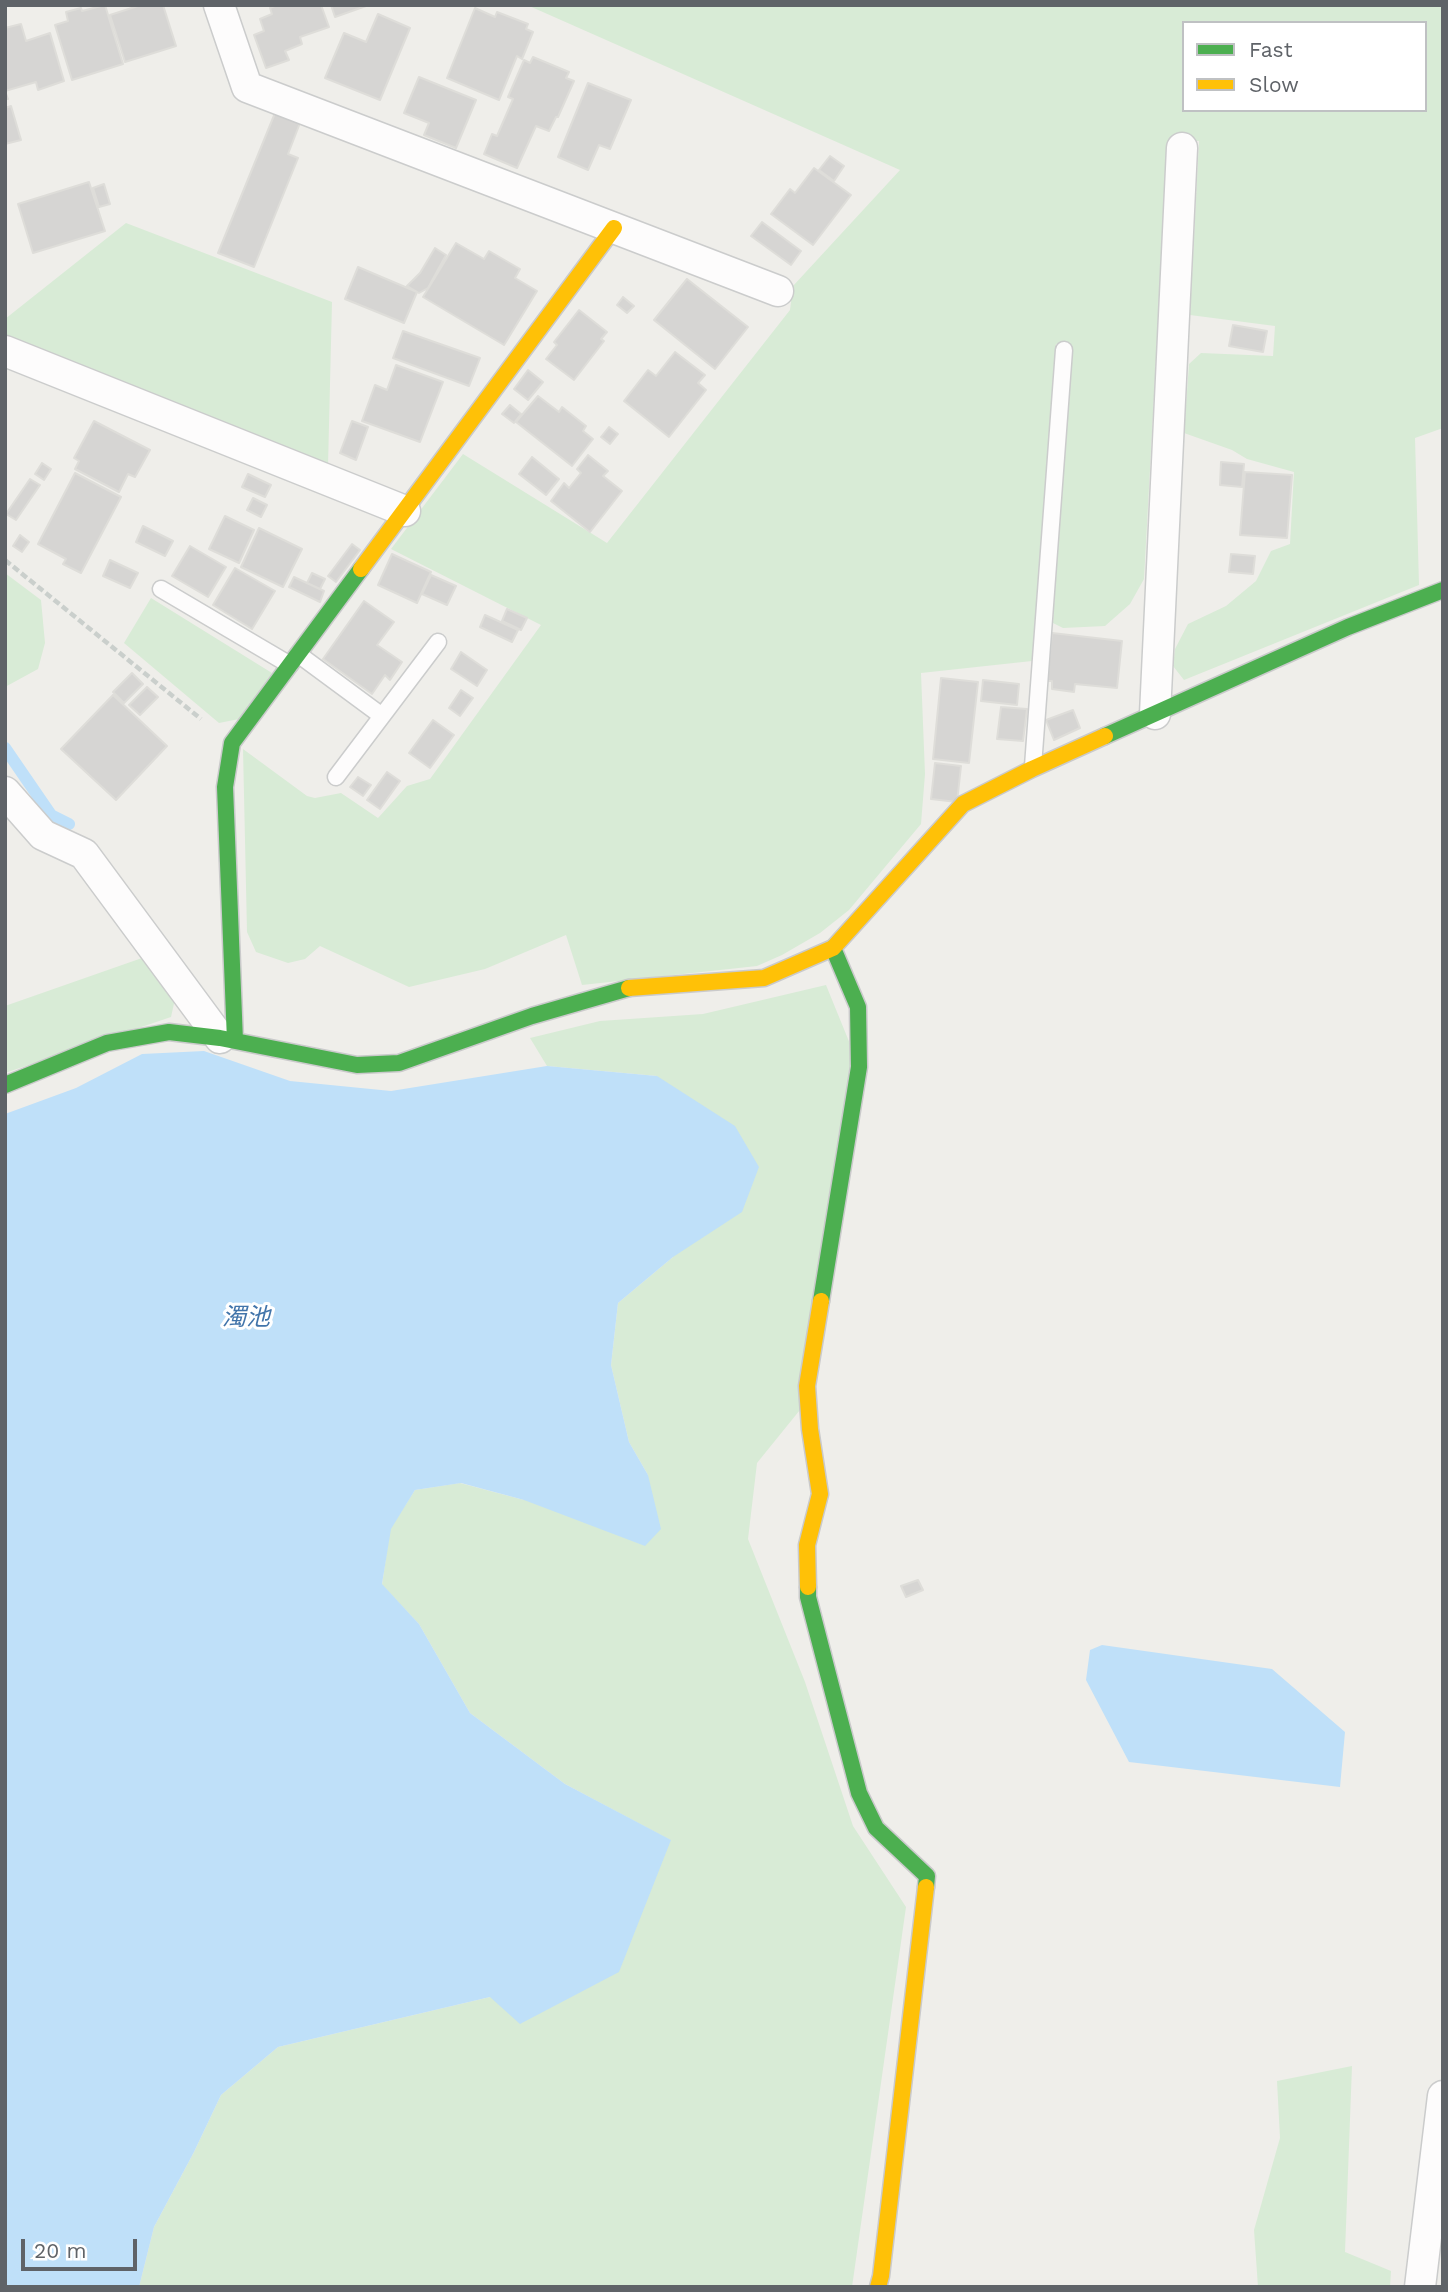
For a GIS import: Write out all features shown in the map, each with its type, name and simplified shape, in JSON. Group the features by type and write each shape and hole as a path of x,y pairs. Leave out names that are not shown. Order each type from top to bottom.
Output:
{"street":[{"path":"219,5 247,87 778,291"},
{"path":"1155,714 1182,148"},
{"path":"228,1039 225,787 232,743 614,228"},
{"path":"5,351 405,511"},
{"path":"5,1085 107,1043 169,1032 228,1039 357,1065 399,1063 532,1016 632,987 764,978 833,948 963,804 1032,769 1348,627 1443,590"},
{"path":"5,792 43,835 84,854 228,1039"},
{"path":"833,948 858,1007 859,1068 807,1386 810,1429 820,1494 807,1545 807,1597 859,1793 876,1828 927,1877 878,2287"},
{"path":"1420,2287 1443,2096"}],"lane":[{"path":"1032,769 1064,350"},
{"path":"161,589 294,659 382,716"},
{"path":"337,777 438,642"}],"path":[{"path":"5,560 232,743"}],"green space":[{"path":"527,5 1443,5 1443,428 1415,438 1419,585 1184,680 1173,666 1175,649 1188,624 1226,606 1256,581 1271,551 1290,544 1294,472 1247,459 1232,450 1184,433 1189,364 1201,353 1273,356 1275,326 1190,315 1199,141 1168,140 1144,579 1130,604 1105,626 1063,628 1053,623 1070,343 1056,344 1032,661 921,673 925,774 921,824 849,910 820,933 757,966 582,985 566,935 485,969 409,987 320,946 305,959 288,963 256,952 247,932 243,749 307,796 315,798 341,793 378,818 407,786 430,779 541,625 391,549 463,454 607,543 790,310 793,286 900,170"},
{"path":"126,223 332,302 328,466 5,337 5,319"},
{"path":"5,573 41,600 45,643 38,669 5,687"},
{"path":"151,598 272,673 239,719 219,723 124,643"},
{"path":"142,958 175,999 171,1017 5,1073 5,1006"},
{"path":"826,985 859,1066 808,1400 757,1463 748,1539 805,1682 853,1826 906,1907 852,2287 139,2287 154,2227 221,2095 278,2047 490,1997 645,1902 670,1840 565,1784 470,1713 419,1624 382,1585 390,1529 415,1490 460,1483 524,1500 648,1475 629,1442 611,1365 618,1303 673,1257 657,1076 547,1066 530,1038 600,1021 703,1014"},
{"path":"1352,2066 1345,2252 1391,2271 1390,2287 1258,2287 1254,2230 1280,2138 1277,2081"}],"water":[{"name":"濁池","path":"204,1051 290,1081 391,1091 547,1066 657,1076 735,1126 759,1167 742,1212 673,1257 618,1303 611,1365 629,1442 648,1475 661,1529 645,1546 524,1500 461,1483 415,1490 391,1529 382,1584 419,1624 470,1713 565,1784 671,1840 619,1972 520,2024 490,1997 278,2047 221,2095 154,2227 139,2287 5,2287 5,1114 76,1088 142,1054"},
{"path":"1102,1645 1272,1669 1345,1732 1340,1787 1129,1762 1086,1680 1090,1650"}],"building":[{"path":"105,5 123,64 72,80 55,25 68,21 66,12"},
{"path":"141,5 163,5 176,46 125,62 110,15"},
{"path":"277,5 321,5 329,27 300,37 302,44 285,51 289,60 266,68 254,35 264,31 260,19 272,14 270,8"},
{"path":"331,5 366,5 366,6 335,17"},
{"path":"475,8 495,17 497,12 528,24 526,29 533,32 522,59 517,56 499,100 447,78"},
{"path":"378,14 410,28 380,100 325,78 344,33 366,42"},
{"path":"21,24 26,41 50,33 64,81 38,90 36,82 5,91 5,28"},
{"path":"533,57 569,72 566,78 574,81 549,131 536,126 517,168 484,154 492,134 497,136 513,99 508,97 524,60 530,63"},
{"path":"419,77 476,100 456,148 424,135 429,123 404,113"},
{"path":"588,83 631,100 610,149 599,145 588,170 558,157"},
{"path":"11,106 21,140 5,144 5,108"},
{"path":"275,113 300,123 288,154 298,158 254,267 218,253"},
{"path":"830,156 844,166 834,181 819,170"},
{"path":"814,168 851,195 813,245 771,214 790,189 795,193"},
{"path":"89,182 105,231 33,253 18,204"},
{"path":"104,184 110,204 99,207 93,188"},
{"path":"762,222 801,251 791,265 751,236"},
{"path":"456,243 484,259 489,251 520,269 515,278 537,291 504,345 423,297"},
{"path":"435,248 446,255 428,288 419,293 407,286 420,273"},
{"path":"358,267 417,292 404,323 345,299"},
{"path":"687,279 748,327 715,369 654,320"},
{"path":"623,297 634,306 627,313 617,305"},
{"path":"579,310 607,332 601,339 604,341 574,380 546,359 557,345 554,342"},
{"path":"1233,325 1267,331 1263,352 1229,346"},
{"path":"403,331 480,358 469,386 393,358"},
{"path":"675,352 705,375 698,383 706,390 669,437 624,401 648,370 656,376"},
{"path":"396,365 443,382 420,442 362,421 375,385 387,390"},
{"path":"528,370 543,382 528,400 514,389"},
{"path":"538,396 559,412 562,407 586,426 583,431 593,439 572,466 516,422"},
{"path":"510,405 521,414 514,423 502,414"},
{"path":"94,421 150,450 135,477 128,474 119,492 75,469 79,461 74,458"},
{"path":"352,421 368,427 356,460 340,453"},
{"path":"609,427 618,434 610,444 601,437"},
{"path":"588,455 608,471 603,476 622,491 590,532 551,501 564,483 569,488 581,473 577,469"},
{"path":"532,457 559,479 546,495 519,474"},
{"path":"1221,462 1244,464 1242,487 1220,485"},
{"path":"42,463 51,469 44,480 35,474"},
{"path":"1245,472 1292,475 1287,538 1240,535"},
{"path":"75,473 121,497 81,573 63,564 66,559 38,544"},
{"path":"248,474 271,485 265,497 242,487"},
{"path":"30,479 40,485 16,520 6,514"},
{"path":"253,498 267,505 261,517 247,510"},
{"path":"225,516 254,530 239,563 209,549"},
{"path":"143,526 173,541 165,556 136,542"},
{"path":"259,528 302,549 283,587 241,567"},
{"path":"20,535 29,542 22,552 13,546"},
{"path":"352,544 360,550 336,582 328,576"},
{"path":"190,546 226,567 208,597 172,576"},
{"path":"392,554 431,572 417,603 378,585"},
{"path":"1231,554 1255,556 1253,574 1229,572"},
{"path":"110,560 138,573 130,588 103,576"},
{"path":"235,568 275,591 252,629 213,605"},
{"path":"312,573 325,579 320,589 307,583"},
{"path":"431,575 456,586 447,605 422,594"},
{"path":"294,577 324,591 320,602 289,587"},
{"path":"364,601 394,622 377,645 402,662 390,680 385,675 372,694 323,659"},
{"path":"507,609 527,618 521,630 502,621"},
{"path":"485,615 518,630 512,642 480,627"},
{"path":"1052,633 1122,641 1117,688 1075,684 1074,692 1052,689 1052,681 1047,681"},
{"path":"461,652 487,670 477,686 451,669"},
{"path":"132,673 143,684 124,703 113,692"},
{"path":"941,678 978,682 969,763 933,759"},
{"path":"983,680 1019,684 1017,705 981,701"},
{"path":"147,687 158,697 140,715 129,705"},
{"path":"461,690 473,698 460,716 449,708"},
{"path":"113,695 167,746 116,800 61,749"},
{"path":"1001,707 1027,709 1023,741 997,739"},
{"path":"1073,710 1080,728 1054,740 1046,720"},
{"path":"433,720 454,735 430,768 409,753"},
{"path":"935,763 961,766 957,802 931,799"},
{"path":"387,772 400,781 380,809 367,800"},
{"path":"358,777 371,785 363,796 350,787"},
{"path":"918,1580 923,1590 906,1597 901,1586"}],"waterway":[{"path":"5,748 51,815 69,824"}],"traffic: fast":[{"path":"235,1041 225,787 232,743 361,569"},
{"path":"1105,736 1348,627 1443,590"},
{"path":"821,1301 859,1067 858,1007 833,948"},
{"path":"5,1085 107,1043 169,1032 220,1038 357,1065 399,1063 532,1016 629,988"},
{"path":"808,1587 808,1597 859,1793 876,1828 927,1876 926,1887"}],"traffic: slow":[{"path":"361,569 614,228"},
{"path":"629,988 764,978 833,948 963,804 1105,736"},
{"path":"808,1587 807,1545 820,1494 810,1429 807,1386 821,1301"},
{"path":"878,2287 926,1887"}]}
